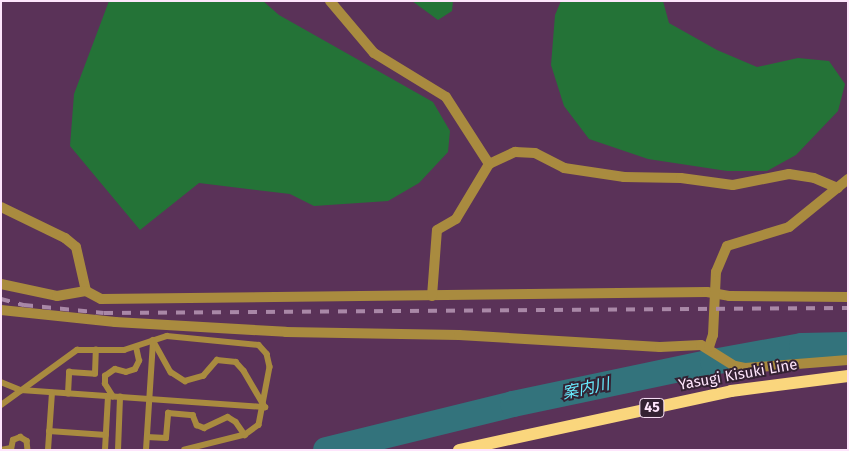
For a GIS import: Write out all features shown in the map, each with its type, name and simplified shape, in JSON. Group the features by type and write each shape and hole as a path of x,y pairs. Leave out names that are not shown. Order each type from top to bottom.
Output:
{"main road":[{"name":"Yasugi Kisuki Line","path":"459,450 731,391 848,376"}],"street":[{"path":"330,1 374,53 446,97 489,164"},
{"path":"432,296 438,230 456,219 489,164 523,150 564,168 624,177 681,178 733,185 789,174 814,178 838,188"},
{"path":"711,348 716,272 728,246 789,227 848,179"},
{"path":"1,207 76,247 86,291"},
{"path":"1,284 57,296 86,291 101,299 714,293 848,297"},
{"path":"1,310 106,321 286,332 459,335 711,348 731,363 745,368 848,360"}],"lane":[{"path":"1,405 72,352 136,347 153,340 174,336 259,345 267,354 270,367 264,408 259,425 245,436 185,450"},
{"path":"146,450 153,340"},
{"path":"153,340 171,372 181,380 199,378 217,360 236,362 244,371 264,408"},
{"path":"105,450 111,397 105,384 105,376 115,370 126,372 135,369 139,363 136,347"},
{"path":"68,394 69,372 95,374 96,350"},
{"path":"1,382 21,390 264,408"},
{"path":"48,450 52,392"},
{"path":"118,450 120,397"},
{"path":"146,437 166,438 168,413 193,414 195,422 204,428 228,417 236,422 245,436"},
{"path":"49,431 106,435"},
{"path":"1,450 11,449 13,440 20,437 28,441 28,450"}],"green space":[{"path":"109,1 263,1 279,15 433,102 450,131 448,152 419,183 388,201 314,206 290,194 199,183 140,230 70,146 74,94"},
{"path":"412,1 453,1 452,11 438,20"},
{"path":"561,1 663,1 669,23 717,50 757,67 798,58 829,61 845,84 838,111 796,155 767,171 727,171 648,159 589,139 564,106 551,65 555,15"}],"waterway":[{"name":"案内川","path":"326,450 513,404 713,362 802,346 848,345"}],"railway":[{"path":"1,299 24,305 104,313 848,308"}]}
